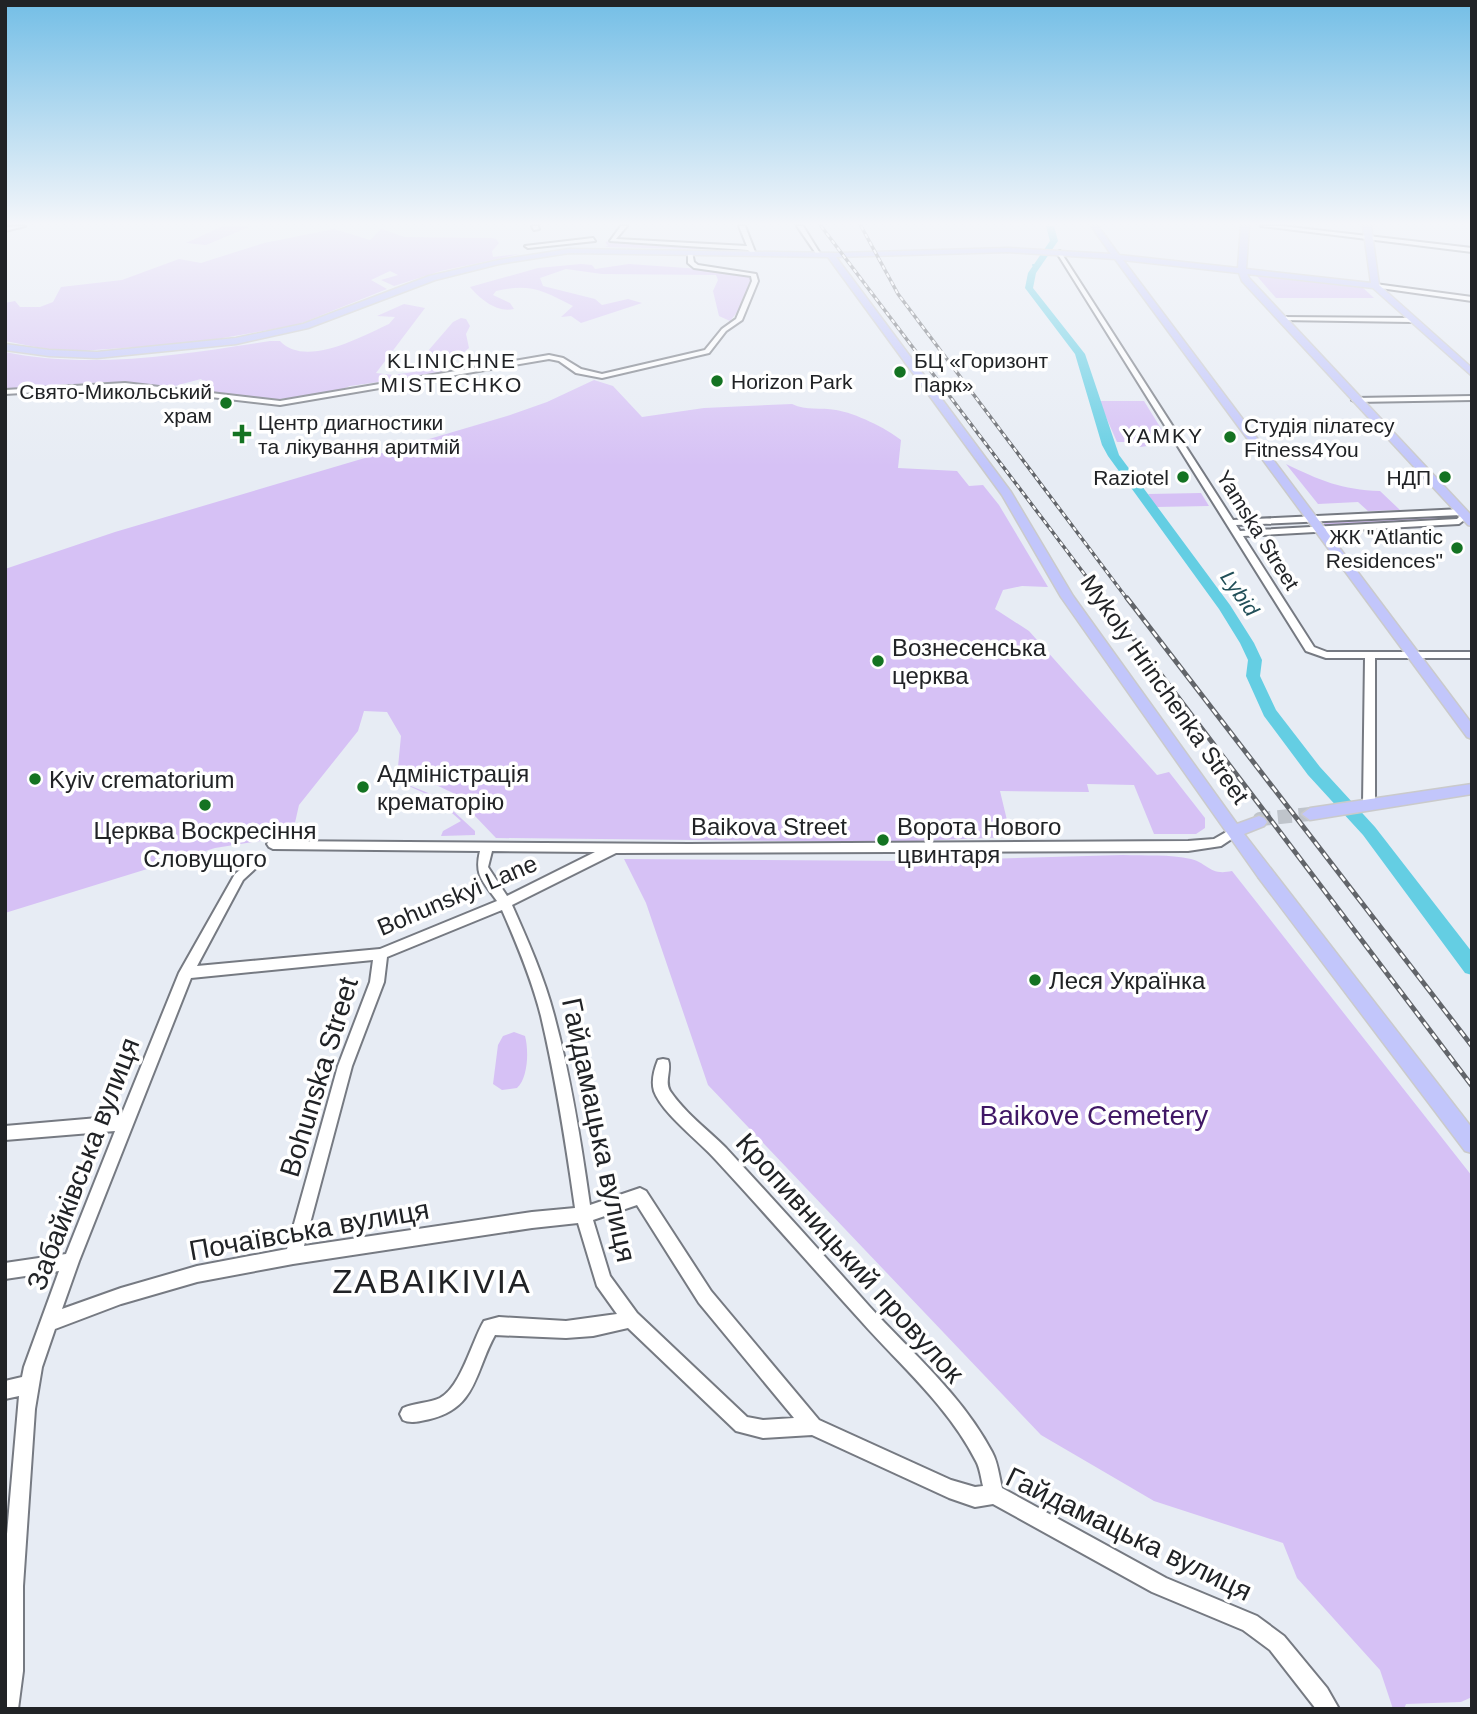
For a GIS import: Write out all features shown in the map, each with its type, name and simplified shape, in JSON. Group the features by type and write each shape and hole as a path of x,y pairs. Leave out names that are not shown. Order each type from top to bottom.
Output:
{"main road":[{"path":"5,347 49,354 97,355 236,341 305,326 356,306"},
{"name":"Mykoly Hrinchenka Street","path":"869,306 1007,494 1068,597 1321,951 1472,1144"},
{"path":"1155,306 1472,734"},
{"path":"1270,306 1468,516"},
{"path":"1397,306 1472,373"},
{"path":"1310,814 1472,789"},
{"name":"Baikova Street","path":"1235,831 1259,822"}],"street":[{"path":"5,391 125,385 280,403 470,372 549,356 561,359 579,371 602,376 707,352 724,330 739,320 745,306"},
{"name":"Yamska Street","path":"1091,306 1311,649 1326,655 1370,656"},
{"path":"1282,319 1412,320"},
{"path":"1356,400 1472,398"},
{"path":"1232,523 1317,525 1459,522 1468,516"},
{"path":"1238,534 1317,525"},
{"path":"1364,805 1370,656 1472,655"},
{"name":"Baikova Street","path":"274,844 615,848 1188,846 1217,843 1235,831"},
{"name":"Гайдамацька вулиця","path":"486,846 482,867 505,903 525,948 547,1014 570,1122 584,1215 603,1280 631,1319 742,1425 764,1429 813,1426 949,1489 975,1497 994,1494 1159,1585 1250,1623 1277,1643 1328,1709"},
{"name":"Bohunskyi Lane","path":"186,973 381,954 505,903 615,848"},
{"name":"Забайківська вулиця","path":"7,1709 13,1671 9,1586 26,1409 33,1367 71,1261 186,973 239,877 251,867"},
{"name":"Bohunska Street","path":"293,1256 345,1066 377,982 381,954"},
{"name":"Кропивницький провулок","path":"663,1065 661,1090 681,1116 727,1161 879,1329 930,1381 959,1417 986,1459 994,1494"},
{"path":"5,1133 126,1123"},
{"path":"584,1215 640,1196 705,1297 813,1426"},
{"name":"Почаївська вулиця","path":"49,1323 121,1296 197,1274 293,1256 532,1220 584,1215"},
{"path":"5,1271 71,1261"},
{"path":"409,1414 451,1402 490,1327 499,1325 530,1330 591,1328 631,1319"},
{"path":"5,1390 30,1384"}],"green space":[{"path":"5,306 345,306 297,325 194,343 80,351 46,349 5,341"},
{"path":"400,306 425,308 376,373 393,375 448,367 450,372 383,385 379,382 350,386 335,392 272,400 200,392 206,384 201,379 167,388 105,382 5,389 5,352 71,360 104,360 171,355 270,341 280,341 291,349 304,352 318,351 349,342 389,324 395,317 377,316"},
{"path":"494,306 512,306 514,309 508,310"},
{"path":"573,306 633,306 581,323 571,316 561,317"},
{"path":"717,306 741,306 730,321 719,316"},
{"path":"466,319 470,326 466,334 469,348 444,362 415,366 453,322"},
{"path":"594,380 613,386 642,417 704,408 792,404 852,414 901,440 898,468 957,471 969,486 983,485 999,505 1048,587 1022,586 1003,590 995,609 1029,631 1157,775 1169,772 1205,818 1205,828 1196,834 1154,834 1134,785 1087,784 1089,792 1000,791 1011,837 892,842 496,838 453,793 398,767 401,736 387,712 364,711 358,731 299,805 292,836 215,848 5,913 5,569 115,532 507,416 547,402"},
{"path":"1099,401 1144,401 1170,443 1140,447 1137,442 1117,442"},
{"path":"1286,464 1331,483 1354,489 1380,491 1400,510 1368,511 1358,502 1318,504"},
{"path":"1201,493 1209,506 1156,507 1148,494"},
{"path":"1445,515 1451,521 1327,527 1322,521"},
{"path":"389,777 438,797 475,831 475,835 441,836 443,831 461,821 435,798"},
{"name":"Baikove Cemetery","path":"1123,855 1183,857 1218,872 1232,871 1472,1176 1472,1697 1461,1702 1406,1704 1404,1709 1393,1709 1380,1670 1297,1578 1283,1543 1154,1501 1041,1435 708,1085 646,903 624,859 911,861"},
{"path":"514,1032 525,1036 525,1071 517,1088 502,1090 493,1084 498,1045 503,1036"}],"waterway":[{"name":"Lybid","path":"1043,306 1080,354 1108,445 1114,456 1225,608 1247,643 1255,660 1253,676 1269,712 1314,771 1369,831 1472,967"}],"tunnel":[{"path":"1259,822 1260,819 1310,814"}],"railway":[{"path":"882,306 1104,600"},
{"path":"907,306 1128,600"},
{"path":"1103,598 1472,1086"},
{"path":"1127,598 1472,1046"}],"place":[{"name":"БЦ «Горизонт Парк»","path":"900,372"},
{"name":"Horizon Park","path":"717,381"},
{"name":"Свято-Микольський храм","path":"226,403"},
{"name":"Центр диагностики та лікування аритмій","path":"242,434"},
{"name":"Студія пілатесу Fitness4You","path":"1230,437"},
{"name":"Raziotel","path":"1183,477"},
{"name":"НДП","path":"1445,477"},
{"name":"ЖК \"Atlantic Residences\"","path":"1457,548"},
{"name":"Вознесенська церква","path":"878,661"},
{"name":"Kyiv crematorium","path":"35,779"},
{"name":"Адміністрація крематорію","path":"363,787"},
{"name":"Церква Воскресіння Словущого","path":"205,805"},
{"name":"Ворота Нового цвинтаря","path":"883,840"},
{"name":"Леся Українка","path":"1035,980"}],"district":[{"name":"KLINICHNE MISTECHKO","path":"452,372"},
{"name":"YAMKY","path":"1163,435"},
{"name":"ZABAIKIVIA","path":"432,1281"}]}
